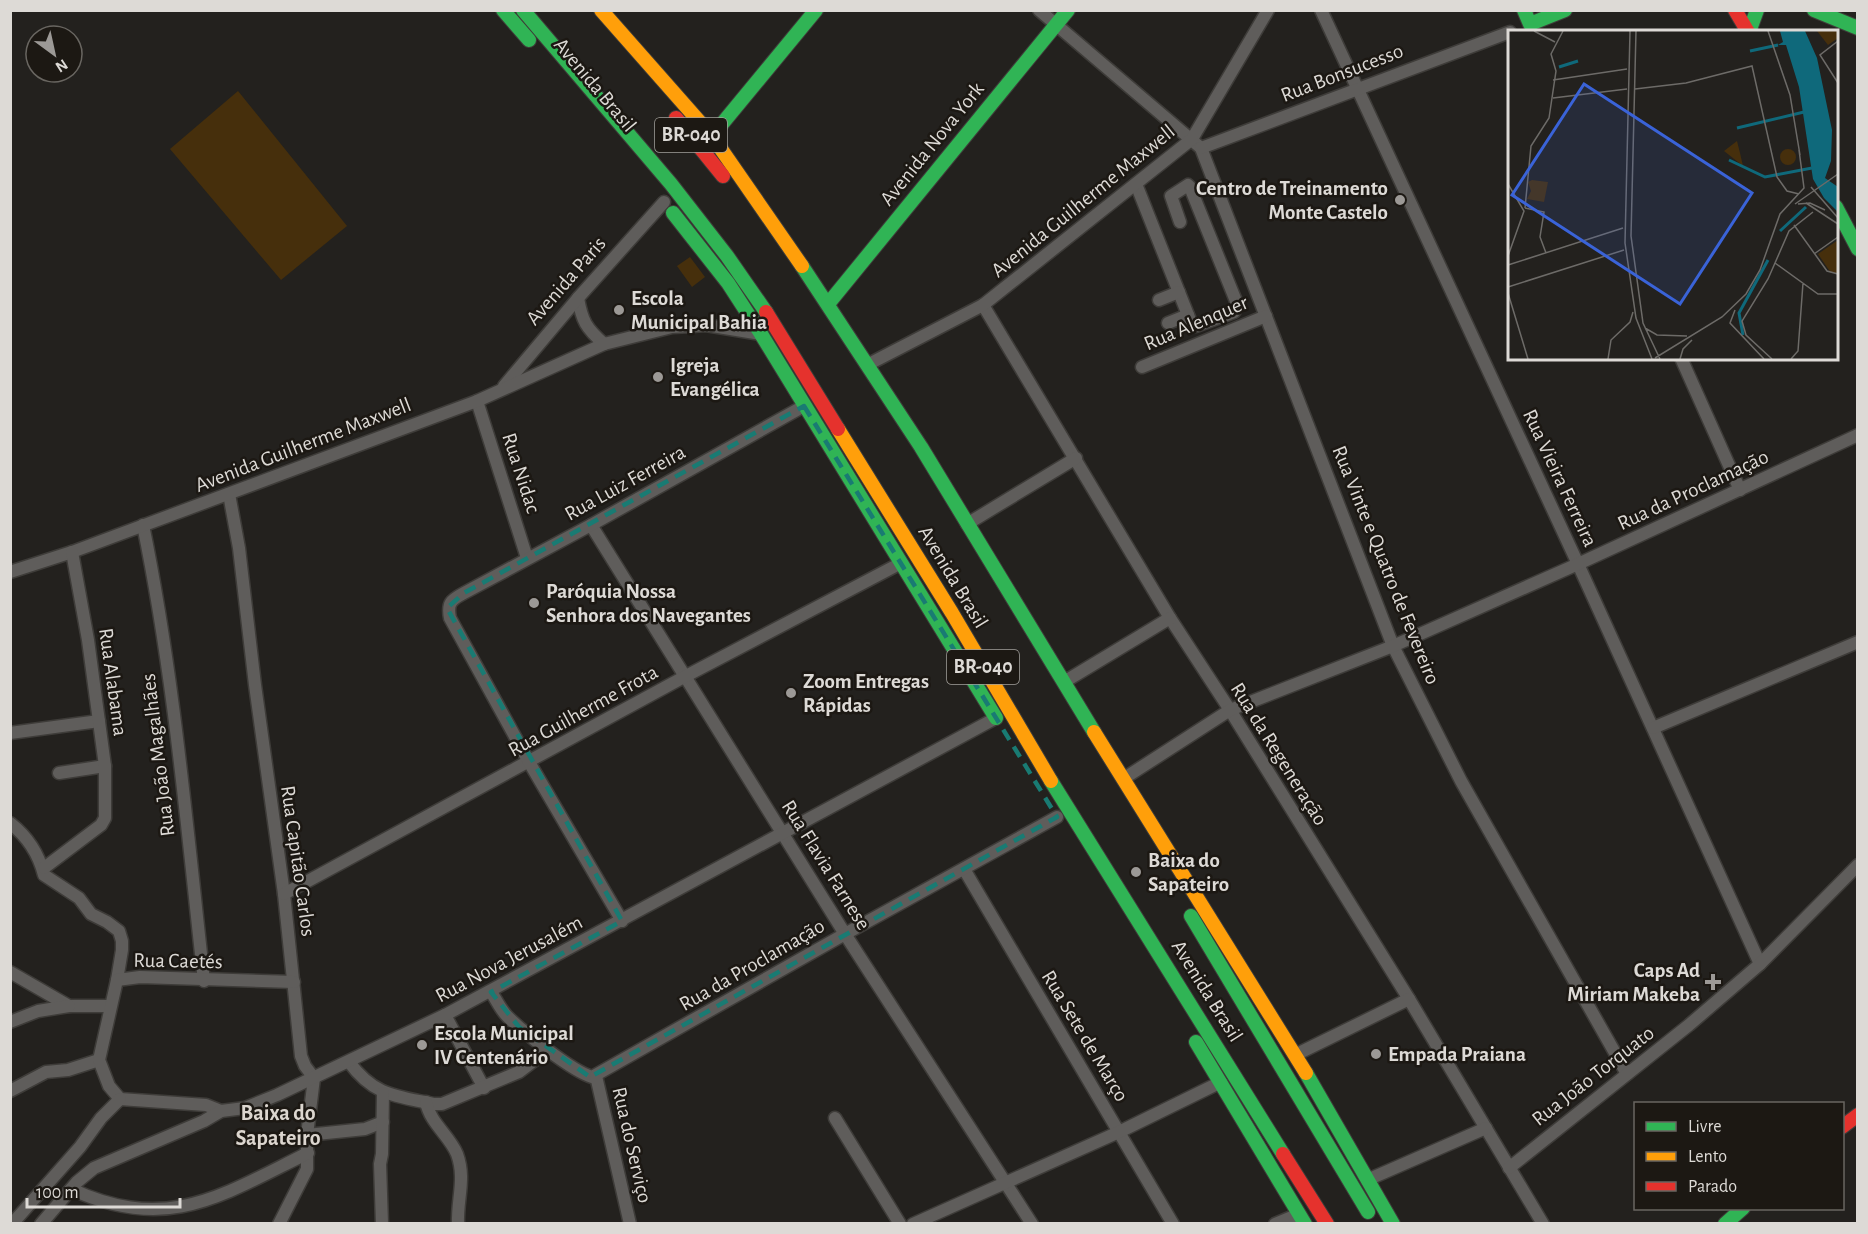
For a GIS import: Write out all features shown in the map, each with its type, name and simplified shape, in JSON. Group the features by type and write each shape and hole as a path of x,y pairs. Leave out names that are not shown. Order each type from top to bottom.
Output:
{"main road":[{"name":"Avenida Brasil","path":"503,10 597,119"},
{"name":"Avenida Brasil","path":"523,10 595,93 726,254 754,293 952,613 1043,768 1327,1224"},
{"path":"712,136 816,10"},
{"name":"Avenida Nova York","path":"828,303 1068,10"},
{"path":"1524,10 1532,28"},
{"name":"Rua Bonsucesso","path":"1532,28 1565,10"},
{"path":"1735,10 1747,30"},
{"path":"1749,30 1757,10"},
{"path":"1814,10 1857,28"},
{"name":"Avenida Brasil","path":"596,14 712,136 828,303 1295,1055 1393,1224"},
{"name":"Avenida Brasil","path":"596,14 643,78"},
{"name":"Avenida Brasil","path":"671,111 741,200 788,267 846,357"},
{"name":"Avenida Brasil","path":"661,197 728,283 761,334 999,723"},
{"path":"1838,211 1857,249"},
{"path":"761,334 856,457"},
{"path":"867,365 876,391 923,468 931,488"},
{"name":"Avenida Brasil","path":"999,603 1139,830"},
{"name":"Avenida Brasil","path":"1031,774 1171,1000"},
{"name":"Avenida Brasil","path":"1181,901 1376,1224"},
{"path":"1200,931 1220,954 1388,1224"},
{"name":"Avenida Brasil","path":"1190,1031 1302,1219"},
{"path":"1844,1125 1857,1115"},
{"path":"1310,1196 1320,1224"},
{"path":"1725,1224 1742,1210"}],"street":[{"path":"1039,10 1201,148"},
{"name":"Avenida Guilherme Maxwell","path":"867,365 983,304 1191,139 1268,10"},
{"name":"Rua Vieira Ferreira","path":"1322,10 1760,964"},
{"name":"Rua Bonsucesso","path":"1201,148 1508,33"},
{"name":"Rua Vinte e Quatro de Fevereiro","path":"1201,148 1393,646 1461,781 1627,1074"},
{"path":"1136,184 1192,325 1196,326 1234,312 1238,306 1191,187 1188,185 1171,196 1180,222"},
{"name":"Avenida Paris","path":"501,390 661,197"},
{"path":"1159,300 1179,292"},
{"path":"578,298 581,318 604,344"},
{"name":"Rua da Regeneração","path":"983,304 1170,618 1230,710 1409,999 1543,1224"},
{"path":"1168,323 1188,315"},
{"name":"Rua Alenquer","path":"1142,367 1266,316"},
{"name":"Avenida Guilherme Maxwell","path":"10,572 72,552 477,400 604,344 672,327 706,325 761,334"},
{"path":"1682,360 1740,490"},
{"name":"Rua Nidac","path":"477,400 527,558"},
{"name":"Rua Luiz Ferreira","path":"529,762 450,618 447,608 449,603 464,592 591,525 804,406"},
{"name":"Rua da Proclamação","path":"1123,779 1230,710 1393,646 1578,564 1857,435"},
{"path":"967,524 1076,458"},
{"name":"Rua Capitão Carlos","path":"229,494 239,548 255,686 284,894 301,1056 314,1078"},
{"name":"Rua João Magalhães","path":"143,525 152,566 169,679 204,981"},
{"name":"Rua Flavia Farnese","path":"591,525 845,934 1032,1224"},
{"name":"Rua Alabama","path":"44,868 95,830 105,818 105,766 88,640 72,552"},
{"name":"Rua Guilherme Frota","path":"284,894 684,677 901,563"},
{"path":"1064,682 1170,618"},
{"path":"1653,728 1857,642"},
{"path":"10,733 99,721"},
{"name":"Rua Nova Jerusalém","path":"41,1224 71,1188 94,1168 204,1122 220,1111 245,1108 350,1062 445,1016 783,833 999,723"},
{"path":"529,762 622,921"},
{"path":"59,773 105,766"},
{"name":"Rua da Proclamação","path":"594,1077 1057,817"},
{"path":"10,824 23,833 44,868 44,875 79,898 91,914 119,931 122,950 117,980"},
{"name":"Rua João Torquato","path":"1509,1168 1689,1025 1760,964 1857,865"},
{"name":"Rua Sete de Março","path":"964,868 1173,1224"},
{"path":"10,972 69,1006"},
{"name":"Rua Caetés","path":"99,1060 117,980 140,977 204,981 294,982"},
{"name":"Rua do Serviço","path":"491,992 504,1014 575,1069 594,1077 630,1224"},
{"path":"1295,1055 1409,999"},
{"path":"10,1022 38,1011 69,1006 110,1006"},
{"path":"445,1016 484,1088"},
{"path":"350,1062 358,1074 383,1093 442,1104 519,1072 536,1059 545,1046"},
{"path":"10,1091 46,1072 68,1070 99,1060 109,1086 120,1099 206,1105 220,1111"},
{"path":"279,1224 306,1174 307,1135 314,1078"},
{"path":"913,1224 1119,1132 1221,1082"},
{"path":"382,1224 380,1164 383,1093"},
{"path":"12,1224 80,1147 101,1118 120,1099"},
{"path":"426,1102 431,1118 451,1143 463,1175 458,1224"},
{"path":"835,1118 900,1224"},
{"path":"307,1135 365,1129 383,1122"},
{"path":"1367,1180 1486,1128"},
{"path":"71,1188 109,1203 137,1210 190,1207 228,1194 308,1153"},
{"path":"1275,1224 1302,1219"}],"highlighted area":[{"path":"804,406 1057,817 590,1077 519,1027 491,992 622,921 447,608 464,593"}],"shaded area":[{"path":"238,91 347,226 281,280 170,149"},
{"path":"690,257 705,277 692,287 677,266"}],"traffic: fast":[{"path":"503,10 529,40"},
{"path":"523,10 671,184 727,256 766,312"},
{"path":"712,136 816,10"},
{"path":"828,304 1068,10"},
{"path":"1524,10 1530,24 1565,10"},
{"path":"1750,30 1757,10"},
{"path":"1814,10 1858,28"},
{"path":"1838,211 1858,249"},
{"path":"673,213 728,283 761,334 996,718"},
{"path":"802,266 921,447 1094,732"},
{"path":"1051,781 1283,1154"},
{"path":"1191,916 1368,1212"},
{"path":"1196,1042 1305,1224"},
{"path":"1306,1073 1393,1224"},
{"path":"1725,1224 1741,1210"}],"traffic: slow":[{"path":"601,10 712,136 802,266"},
{"path":"838,429 952,613 1051,781"},
{"path":"1094,732 1306,1073"}],"traffic: jam":[{"path":"1735,10 1747,30"},
{"path":"676,118 723,176"},
{"path":"766,312 838,429"},
{"path":"1844,1126 1858,1115"},
{"path":"1283,1154 1327,1224"}],"place":[{"name":"Centro de Treinamento Monte Castelo","path":"1400,200"},
{"name":"Escola Municipal Bahia","path":"619,310"},
{"name":"Igreja Evangélica","path":"658,377"},
{"name":"Paróquia Nossa Senhora dos Navegantes","path":"534,603"},
{"name":"Zoom Entregas Rápidas","path":"791,693"},
{"name":"Baixa do Sapateiro","path":"1136,872"},
{"name":"Caps Ad Miriam Makeba","path":"1713,982"},
{"name":"Escola Municipal IV Centenário","path":"422,1045"},
{"name":"Empada Praiana","path":"1376,1054"}],"district":[{"name":"Baixa do Sapateiro","path":"278,1126"}]}
